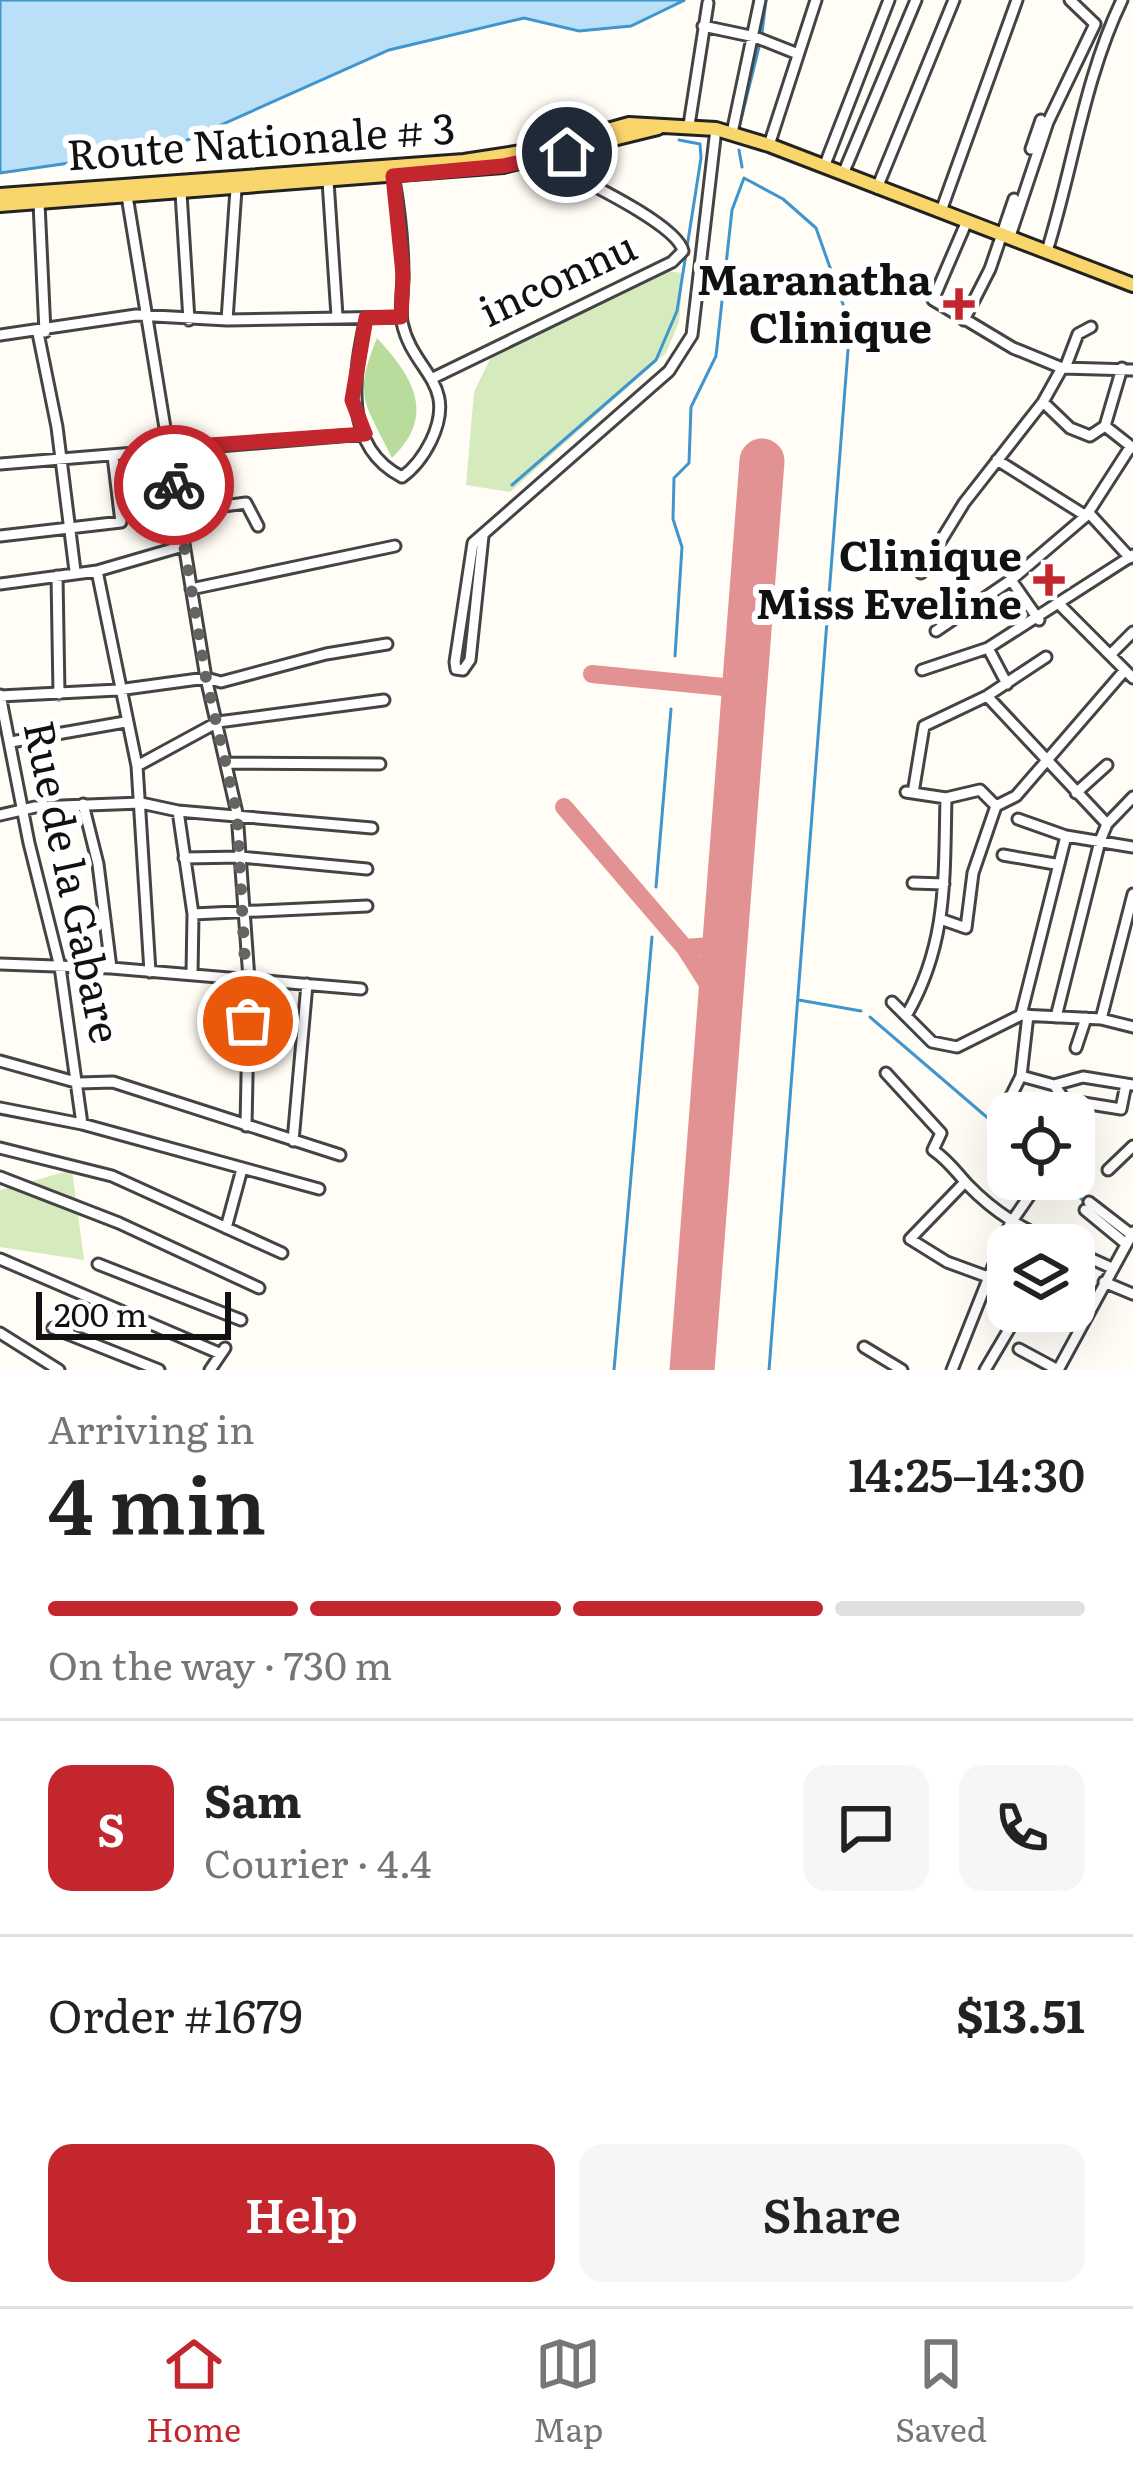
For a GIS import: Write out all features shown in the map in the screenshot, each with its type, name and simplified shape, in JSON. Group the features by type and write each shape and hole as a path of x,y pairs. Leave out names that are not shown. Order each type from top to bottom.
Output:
{"main road":[{"name":"Route Nationale # 3","path":"0,205 236,189 267,180 328,182 503,156 628,124 689,125 769,145 1133,285"},
{"name":"Route Nationale # 3","path":"0,195 542,159 667,125"}],"street":[{"path":"732,133 758,39 760,0"},
{"path":"769,145 816,0"},
{"path":"824,167 890,0 915,3 843,174"},
{"path":"877,188 954,0"},
{"path":"941,211 1016,0"},
{"path":"964,320 1006,234 1048,122 1095,24 1070,0"},
{"path":"1046,251 1069,181 1095,67 1122,0"},
{"path":"689,125 708,3"},
{"path":"703,26 798,54"},
{"path":"1006,234 1041,120"},
{"path":"484,531 470,660 460,670 455,662 469,554 484,531 669,371 692,335 716,129"},
{"name":"inconnu","path":"433,378 672,262 683,251 677,238 659,224 542,159"},
{"path":"366,318 352,400 365,434 388,470 402,477 424,454 440,421 440,399 433,378 408,343 401,317 403,274 392,171"},
{"path":"328,182 337,316"},
{"path":"227,320 236,189"},
{"path":"181,193 189,320"},
{"path":"127,196 206,678 237,813 249,979 246,1126"},
{"path":"39,203 42,333 75,571"},
{"path":"968,221 933,300 1064,368 1128,369 1105,426 1090,436 1070,428 1043,402"},
{"path":"0,335 145,316 189,320 401,317"},
{"path":"921,573 997,460 1043,402 1078,334 1090,327"},
{"path":"936,631 1011,580 1087,514 1132,447 1105,426"},
{"path":"0,464 365,434"},
{"path":"0,536 121,522 112,456"},
{"path":"922,670 988,648 1131,560 1087,514 997,460"},
{"path":"178,512 243,502 258,526"},
{"path":"0,584 97,571 183,546"},
{"path":"191,590 395,546"},
{"path":"97,571 137,766 154,973"},
{"path":"57,576 59,694"},
{"path":"1011,580 1039,620"},
{"path":"943,920 966,928 973,873 995,806 1016,796 1044,760 1129,674 1060,605"},
{"path":"1110,655 1133,632"},
{"path":"0,696 118,690 206,678 221,682 326,654 387,644"},
{"path":"988,648 1007,684"},
{"path":"995,806 980,790 946,798 910,792 924,726 987,696 1046,657"},
{"name":"Rue de la Gabare","path":"0,696 60,967 82,1124"},
{"path":"987,696 1107,824"},
{"path":"137,766 218,722 384,700"},
{"path":"11,742 125,722"},
{"path":"228,763 380,764"},
{"path":"1076,793 1107,765"},
{"path":"1056,1017 1100,841 1107,824 1133,797"},
{"path":"906,1016 936,953 943,920 946,798"},
{"path":"0,815 24,808 141,803 178,811 372,828"},
{"path":"82,804 98,864 111,968"},
{"path":"178,811 193,914 186,974"},
{"path":"1018,819 1066,836 1133,847"},
{"path":"1013,1092 1021,1076 1024,1015 1055,864 1066,836"},
{"path":"1003,855 1055,864"},
{"path":"184,857 241,857 367,869"},
{"path":"913,883 944,884"},
{"path":"1101,1018 1133,894"},
{"path":"193,914 367,906"},
{"path":"0,964 111,968 361,989"},
{"path":"293,1141 307,984"},
{"path":"892,1002 932,1042 957,1047 1024,1015 1101,1018 1133,1028"},
{"path":"1076,1048 1086,1018"},
{"path":"0,1061 79,1083 113,1082 340,1155"},
{"path":"886,1073 941,1133 933,1150 1010,1224 1027,1200"},
{"path":"1021,1076 1054,1085 1083,1077 1130,1085 1121,1109 1095,1105"},
{"path":"1054,1085 1060,1092"},
{"path":"0,1108 82,1124 319,1189"},
{"path":"1108,1170 1133,1146"},
{"path":"0,1148 112,1177 282,1253"},
{"path":"226,1228 242,1169"},
{"path":"0,1177 119,1223 259,1288"},
{"path":"965,1182 910,1239 947,1262 987,1277"},
{"path":"1019,1349 1058,1370 1130,1237 1087,1206"},
{"path":"0,1258 223,1351 210,1370"},
{"path":"1095,1260 1112,1268"},
{"path":"98,1264 241,1320"},
{"path":"952,1370 987,1280"},
{"path":"1104,1282 1133,1294"},
{"path":"53,1328 159,1370"},
{"path":"985,1370 1007,1332"},
{"path":"0,1333 59,1370"},
{"path":"864,1347 902,1370"}],"green space":[{"path":"659,270 683,273 679,322 666,353 510,492 466,485 474,392 491,357"},
{"path":"377,338 401,367 417,411 414,427 392,458 365,400 365,374"},
{"path":"72,1170 84,1260 0,1247 0,1190"}],"water":[{"path":"0,0 685,0 631,26 579,31 524,18 389,50 167,149 0,173"}],"waterway":[{"path":"762,33 766,0"},
{"path":"739,128 760,43"},
{"path":"512,485 656,360 677,311 701,158 700,144 679,140"},
{"path":"739,150 742,167"},
{"path":"675,656 682,547 673,519 674,478 689,463 691,407 716,356 732,210 744,178 783,199 816,228 850,324 769,1370"},
{"path":"656,887 671,709"},
{"path":"614,1370 652,937"},
{"path":"799,1000 861,1011"},
{"path":"870,1017 987,1117"},
{"path":"1109,1223 1125,1237"}],"taxiway":[{"path":"592,674 724,687 735,683 746,668"},
{"path":"724,687 737,694 743,710"},
{"path":"564,807 685,948 720,1003"},
{"path":"685,948 711,946 726,931"}],"runway":[{"path":"692,1370 762,461"}],"way so far":[{"path":"174,485 206,678 237,813 248,1021"}],"place":[{"name":"Maranatha Clinique","path":"959,304"},
{"name":"Clinique Miss Eveline","path":"1049,580"}],"route":[{"path":"174,485 167,448 365,434 352,400 366,318 401,317 403,274 393,176 503,166 567,152"}]}
